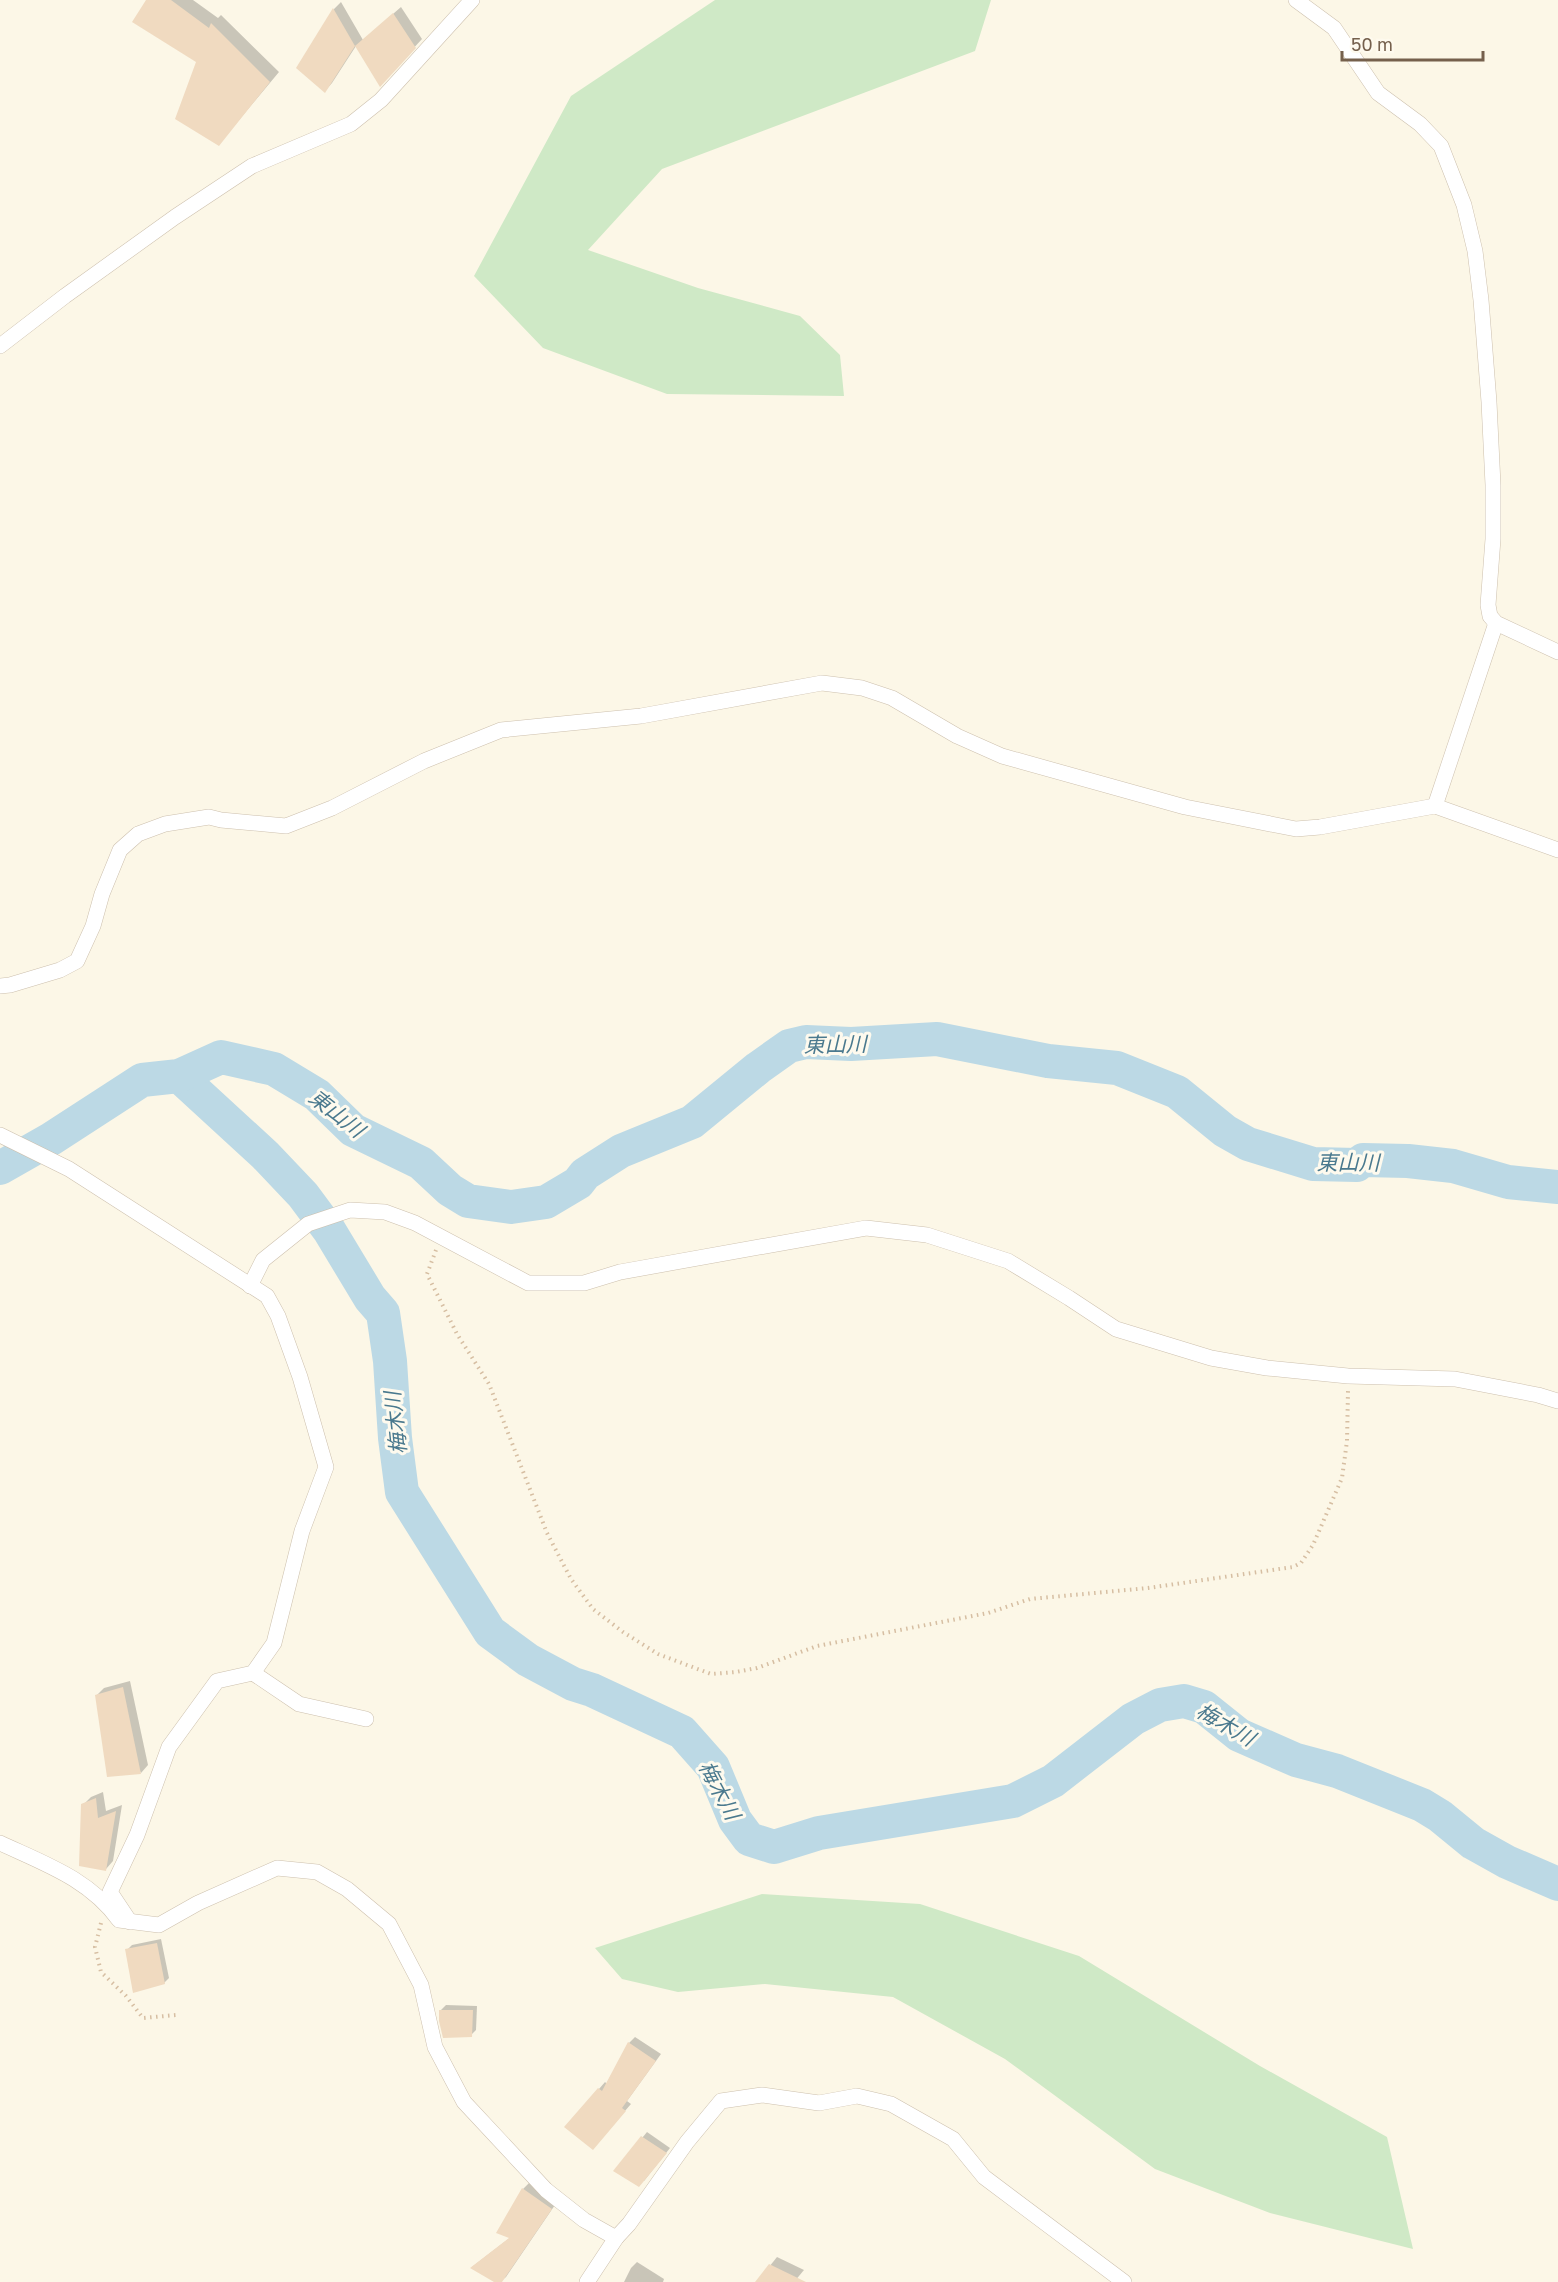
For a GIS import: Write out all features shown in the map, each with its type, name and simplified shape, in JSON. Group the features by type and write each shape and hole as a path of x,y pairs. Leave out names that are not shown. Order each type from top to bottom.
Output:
{"street":[{"path":"0,346 175,217 252,166 351,124 381,100 472,0"},
{"path":"1296,0 1334,28 1378,93 1420,124 1442,146 1464,205 1475,251 1481,300 1489,402 1493,517 1488,605 1490,616 1496,623 1558,652"},
{"path":"1435,806 1496,623"},
{"path":"0,986 10,986 60,970 76,961 93,926 102,894 120,850 138,834 165,824 209,817 286,826 332,808 424,761 501,730 641,716 822,683 862,688 892,698 957,736 1002,756 1185,807 1296,829 1320,827 1435,806 1558,850"},
{"path":"0,1135 69,1169 267,1296 278,1316 300,1377 326,1467 302,1531 274,1643 253,1673 218,1681 169,1747 137,1835 110,1892 130,1922"},
{"path":"250,1286 263,1260 308,1224 350,1210 385,1212 415,1223 528,1283 584,1283 620,1272 866,1228 927,1235 1008,1262 1070,1298 1116,1329 1211,1358 1267,1368 1348,1376 1455,1379 1558,1401"},
{"path":"253,1673 298,1704 366,1719"},
{"path":"0,1843 84,1884 106,1902 119,1920 130,1922 159,1925 198,1904 277,1868 316,1872 347,1889 389,1923 421,1985 435,2047 464,2102 546,2190 584,2220 616,2238"},
{"path":"587,2282 616,2238 629,2224 687,2142 721,2101 762,2095 819,2103 857,2096 891,2104 953,2139 984,2177 1124,2282"}],"path":[{"path":"441,1235 427,1274 457,1334 489,1384 547,1533 571,1579 593,1609 623,1632 658,1654 711,1674 757,1668 817,1646 988,1613 1030,1599 1148,1588 1293,1567 1301,1563 1313,1545 1342,1478 1347,1441 1348,1376"},
{"path":"106,1902 94,1947 101,1972 126,1996 143,2018 176,2015"}],"green space":[{"path":"715,0 991,0 975,51 662,169 588,250 698,288 800,316 840,355 844,396 667,394 543,348 474,276 571,96"},
{"path":"762,1894 920,1904 1079,1956 1260,2066 1387,2137 1413,2249 1270,2213 1155,2169 1005,2059 893,1997 765,1984 678,1992 622,1979 595,1948"}],"building":[{"path":"146,0 171,0 209,28 211,23 270,82 219,146 175,119 196,62 132,22"},
{"path":"333,8 355,46 325,93 296,68"},
{"path":"393,13 416,48 380,87 355,46"},
{"path":"123,1687 141,1774 107,1777 95,1695"},
{"path":"96,1798 98,1818 116,1811 106,1871 79,1866 81,1804"},
{"path":"157,1943 165,1984 133,1993 125,1949"},
{"path":"439,2010 473,2010 472,2037 443,2038"},
{"path":"628,2042 656,2061 622,2108 626,2111 593,2150 564,2127 598,2088 602,2091"},
{"path":"641,2136 667,2153 639,2187 613,2171"},
{"path":"522,2188 552,2209 502,2282 494,2282 470,2268 509,2238 496,2233"},
{"path":"769,2264 806,2282 755,2282"}],"waterway":[{"name":"東山川","path":"0,1168 51,1139 142,1080 179,1076 221,1057 274,1069 317,1095 353,1130 421,1163 450,1190 468,1201 511,1207 546,1202 578,1183 585,1174 621,1151 692,1122 758,1068 789,1046 806,1042 851,1044 937,1039 1048,1061 1117,1068 1177,1092 1225,1131 1248,1144 1313,1164 1357,1165 1363,1160 1408,1161 1453,1166 1508,1182 1558,1187"},
{"name":"梅木川","path":"179,1076 265,1155 303,1195 329,1230 370,1298 383,1313 390,1361 395,1438 402,1492 490,1632 528,1660 573,1684 592,1690 682,1732 713,1767 735,1820 749,1839 774,1847 819,1833 1013,1801 1053,1781 1133,1719 1160,1705 1184,1701 1204,1707 1239,1735 1296,1760 1337,1771 1422,1805 1440,1816 1473,1843 1507,1862 1558,1884"}]}
